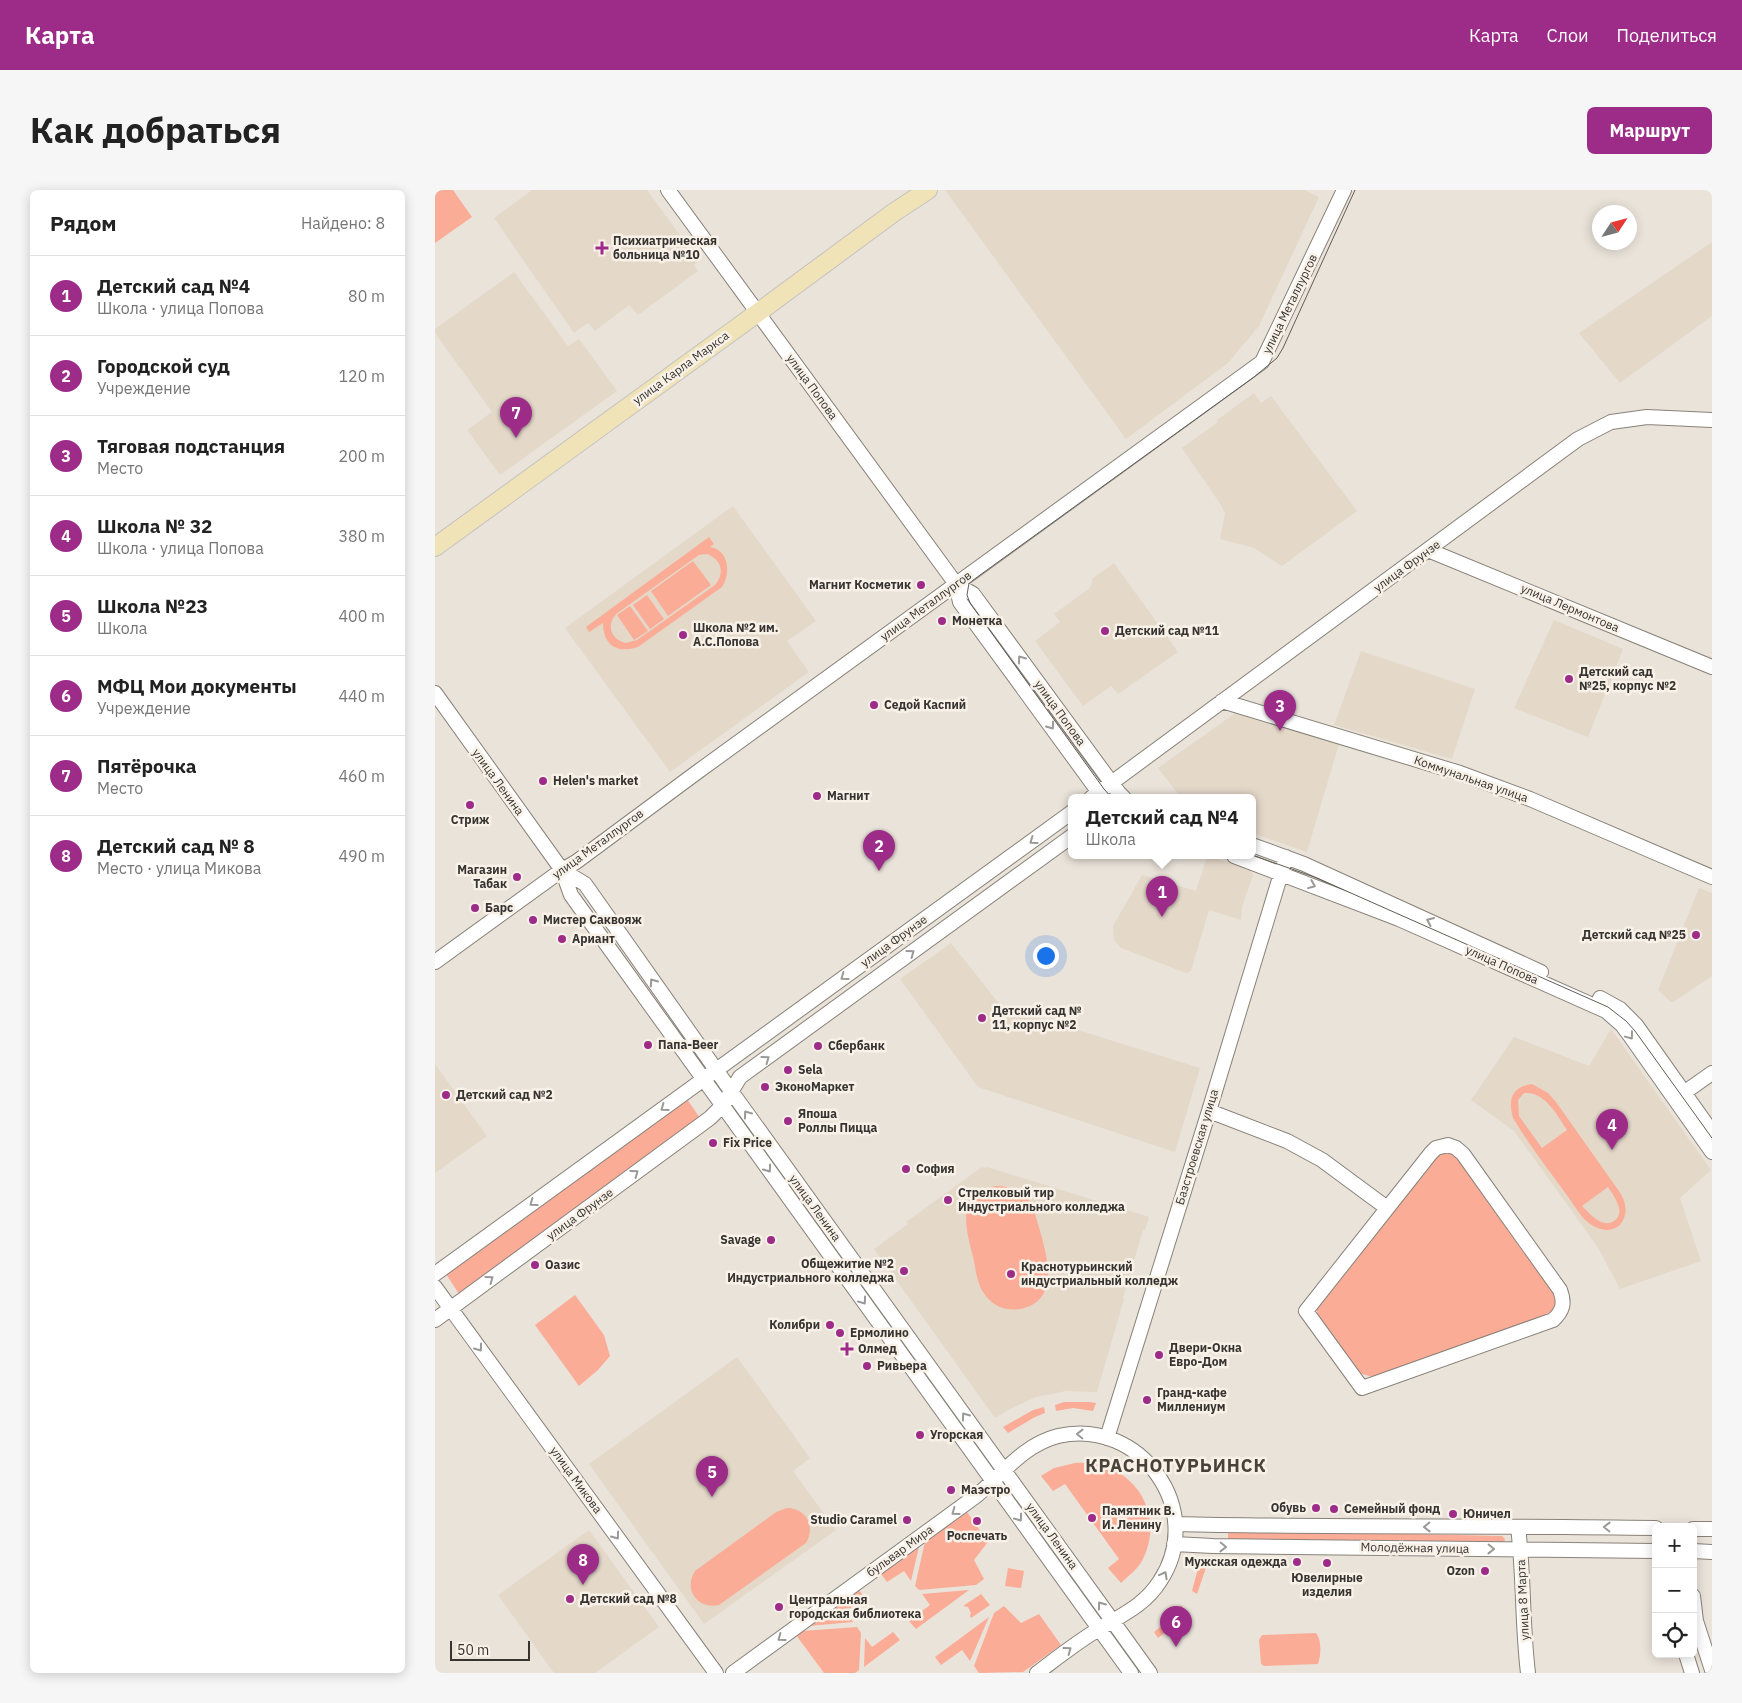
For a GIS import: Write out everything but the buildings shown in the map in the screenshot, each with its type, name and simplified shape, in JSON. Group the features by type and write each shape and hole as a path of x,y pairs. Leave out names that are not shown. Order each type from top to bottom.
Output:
{"main road":[{"name":"улица Карла Маркса","path":"435,547 893,213 928,190"}],"street":[{"name":"улица Попова","path":"668,190 956,584 961,602 1097,794"},
{"name":"улица Металлургов","path":"435,962 562,870 576,862 1262,362 1344,190"},
{"name":"улица Фрунзе","path":"1118,793 1123,774 1578,439 1611,422 1647,417 1712,420"},
{"name":"улица Лермонтова","path":"1428,550 1712,667"},
{"name":"улица Попова","path":"956,584 973,594 1118,793"},
{"name":"улица Ленина","path":"435,693 562,870 571,895 1131,1673"},
{"name":"Коммунальная улица","path":"1222,702 1460,773 1530,799 1712,877"},
{"name":"улица Фрунзе","path":"704,1079 1068,815"},
{"name":"улица Фрунзе","path":"435,1320 710,1118 723,1106 740,1077 1068,839"},
{"name":"улица Попова","path":"1256,846 1286,857 1615,1006 1629,1016 1636,1025 1712,1152"},
{"name":"Базстроевская улица","path":"1107,1438 1286,857"},
{"name":"улица Попова","path":"1242,859 1399,919 1605,1011 1615,1018 1712,1132"},
{"name":"улица Ленина","path":"562,870 585,884 731,1091 1150,1673"},
{"path":"1680,1096 1712,1073"},
{"path":"435,1274 704,1079"},
{"path":"1209,1111 1287,1141 1322,1160 1387,1208"},
{"path":"1448,1145 1456,1148 1463,1154 1560,1290 1563,1303 1562,1310 1553,1320 1362,1388 1306,1311 1387,1208 1436,1148 1448,1145"},
{"name":"улица Микова","path":"435,1287 716,1673"},
{"name":"бульвар Мира","path":"733,1673 977,1496 1019,1456 1045,1440 1057,1436 1076,1434 1107,1438 1124,1445 1140,1455 1157,1473 1169,1495 1176,1524 1174,1544 1167,1568 1154,1590 1131,1611 1099,1629"},
{"path":"976,1458 989,1449"},
{"name":"Молодёжная улица","path":"1176,1524 1374,1528 1652,1528"},
{"name":"улица 8 Марта","path":"1518,1527 1528,1673"},
{"path":"1697,1529 1712,1529"},
{"name":"Молодёжная улица","path":"1174,1544 1242,1547 1652,1551"},
{"path":"1697,1551 1712,1552"},
{"path":"1696,1613 1698,1629 1712,1670"},
{"path":"1037,1673 1099,1629"},
{"path":"1114,1649 1126,1640"},
{"path":"1687,1658 1692,1673"}],"shaded area":[{"path":"435,190 453,190 472,217 435,243"},
{"name":"Психиатрическая больница №10","path":"532,190 647,190 699,261 694,265 698,271 638,315 629,305 595,331 588,323 574,333 494,218"},
{"path":"945,190 1305,190 1319,197 1259,326 1228,363 1126,439"},
{"path":"1712,242 1712,316 1620,383 1579,333"},
{"path":"514,272 568,346 579,339 617,391 500,475 467,430 492,412 435,333 435,329"},
{"path":"1254,393 1261,403 1271,396 1357,511 1282,566 1254,548 1220,539 1225,513 1182,448"},
{"name":"Школа №2 им. А.С.Попова","path":"733,506 816,621 787,641 809,672 670,772 565,628"},
{"path":"709,537 714,544 710,547 716,549 725,557 727,575 722,587 638,647 624,649 613,646 606,637 603,623 589,632 586,627","holes":["707,554 719,563 721,572 715,585 637,640 625,643 613,635 611,623 616,614 699,555"]},
{"path":"693,561 711,585 668,616 651,591"},
{"name":"Детский сад №11","path":"1114,563 1178,652 1118,694 1111,686 1083,706 1035,641 1060,622 1054,614 1090,588 1093,578"},
{"path":"647,595 664,619 650,629 633,605"},
{"path":"630,606 648,631 634,640 617,615"},
{"name":"Детский сад №25, корпус №2","path":"1554,620 1623,649 1588,737 1514,708"},
{"path":"1361,651 1475,689 1452,759 1334,725"},
{"path":"1238,711 1339,744 1307,852 1256,834 1256,794 1178,794 1158,768"},
{"path":"1206,859 1218,859 1249,868 1253,875 1242,907 1241,920 1209,910 1191,971 1186,973 1121,948 1114,940 1113,926 1142,875 1196,891"},
{"name":"Детский сад №25","path":"1699,888 1712,893 1712,976 1672,1003 1658,990"},
{"path":"951,943 1001,1006 1200,1068 1175,1152 978,1087 900,979"},
{"path":"1611,1029 1711,1170 1680,1198 1701,1261 1620,1289 1597,1246 1514,1131 1471,1100 1514,1037 1589,1066"},
{"name":"Детский сад №2","path":"435,1064 487,1136 435,1173"},
{"path":"1532,1084 1548,1093 1556,1102 1621,1194 1626,1210 1623,1220 1617,1227 1604,1230 1594,1227 1586,1221 1519,1128 1513,1118 1511,1100 1515,1091","holes":["1524,1093 1538,1096 1550,1105 1567,1130 1542,1148 1519,1116 1518,1100","1608,1187 1616,1200 1619,1210 1617,1219 1611,1223 1595,1219 1582,1206"]},
{"path":"687,1099 700,1118 459,1294 446,1274"},
{"path":"1442,1152 1454,1153 1556,1292 1556,1308 1549,1315 1373,1377 1362,1374 1357,1370 1319,1318 1316,1308 1432,1158"},
{"name":"Краснотурьинский индустриальный колледж","path":"982,1167 1149,1217 1145,1230 1143,1230 1097,1392 1066,1391 1036,1397 995,1418 874,1249 908,1224 906,1222"},
{"path":"996,1186 1008,1187 1022,1194 1030,1201 1045,1249 1047,1280 1044,1293 1035,1303 1020,1309 1006,1309 997,1305 989,1300 983,1292 978,1280 968,1238 966,1216 968,1206 973,1198 982,1191"},
{"path":"575,1295 604,1335 610,1356 598,1370 579,1386 535,1325"},
{"path":"737,1357 810,1458 793,1471 836,1530 704,1624 589,1464"},
{"path":"1064,1402 1096,1403 1093,1411 1073,1408 1056,1411 1055,1405"},
{"path":"1044,1407 1045,1413 1008,1433 1003,1427 1033,1410"},
{"path":"1075,1463 1095,1464 1112,1469 1127,1479 1139,1491 1147,1507 1150,1524 1149,1542 1140,1565 1121,1583 1108,1568 1119,1559 1065,1484 1053,1491 1041,1476 1054,1468"},
{"path":"787,1508 799,1511 807,1519 810,1530 806,1543 719,1605 711,1606 699,1601 692,1591 691,1585 695,1571 776,1512"},
{"path":"967,1512 988,1542 974,1560 984,1579 976,1585 919,1590 915,1586 925,1542"},
{"name":"Детский сад №8","path":"589,1530 659,1627 595,1673 554,1673 498,1595"},
{"path":"1228,1530 1502,1536 1505,1539 1504,1543 1228,1540"},
{"path":"919,1547 911,1581 904,1571 887,1582 881,1574"},
{"path":"1201,1557 1209,1559 1197,1594 1192,1591"},
{"path":"1008,1568 1024,1571 1021,1588 1005,1586"},
{"path":"859,1590 865,1598 846,1611 853,1622 809,1626"},
{"path":"969,1590 916,1629 909,1621 930,1605 922,1594"},
{"path":"981,1594 990,1605 971,1618 968,1607 963,1606"},
{"path":"1181,1605 1185,1610 1173,1625 1158,1638 1154,1632 1169,1620"},
{"path":"1004,1606 1021,1623 1039,1614 1061,1645 1023,1672 979,1673 974,1666 994,1613"},
{"path":"989,1617 970,1661 962,1650 941,1665 935,1657"},
{"path":"857,1627 861,1633 859,1670 855,1673 824,1673 796,1635 802,1631"},
{"path":"893,1632 900,1640 864,1667 865,1638 872,1647"},
{"path":"1316,1633 1320,1648 1318,1664 1264,1666 1261,1664 1259,1640 1262,1635"}],"tram line":[{"path":"1108,794 970,603 967,595 969,583 1254,377 1277,358 1355,190"},
{"path":"1256,856 1317,878 1608,1007 1635,1031 1712,1138"}],"place":[{"name":"Психиатрическая больница №10","path":"602,248"},
{"name":"Пятёрочка","path":"516,438"},
{"name":"Магнит Косметик","path":"921,585"},
{"name":"Монетка","path":"942,621"},
{"name":"Детский сад №11","path":"1105,631"},
{"name":"Школа №2 им. А.С.Попова","path":"683,635"},
{"name":"Детский сад №25, корпус №2","path":"1569,679"},
{"name":"Седой Каспий","path":"874,705"},
{"name":"Тяговая подстанция","path":"1280,731"},
{"name":"Helen's market","path":"543,781"},
{"name":"Магнит","path":"817,796"},
{"name":"Стриж","path":"470,805"},
{"name":"Городской суд","path":"879,871"},
{"name":"Магазин Табак","path":"517,877"},
{"name":"Барс","path":"475,908"},
{"name":"Детский сад №4","path":"1162,917"},
{"name":"Мистер Саквояж","path":"533,920"},
{"name":"Детский сад №25","path":"1696,935"},
{"name":"Ариант","path":"562,939"},
{"name":"Детский сад № 11, корпус №2","path":"982,1018"},
{"name":"Папа-Beer","path":"648,1045"},
{"name":"Сбербанк","path":"818,1046"},
{"name":"Sela","path":"788,1070"},
{"name":"ЭконоМаркет","path":"765,1087"},
{"name":"Детский сад №2","path":"446,1095"},
{"name":"Япоша Роллы Пицца","path":"788,1121"},
{"name":"Fix Price","path":"713,1143"},
{"name":"Школа № 32","path":"1612,1150"},
{"name":"София","path":"906,1169"},
{"name":"Стрелковый тир Индустриального колледжа","path":"948,1200"},
{"name":"Savage","path":"771,1240"},
{"name":"Оазис","path":"535,1265"},
{"name":"Общежитие №2 Индустриального колледжа","path":"904,1271"},
{"name":"Краснотурьинский индустриальный колледж","path":"1011,1274"},
{"name":"Колибри","path":"830,1325"},
{"name":"Ермолино","path":"840,1333"},
{"name":"Олмед","path":"847,1349"},
{"name":"Двери-Окна Евро-Дом","path":"1159,1355"},
{"name":"Ривьера","path":"867,1366"},
{"name":"Гранд-кафе Миллениум","path":"1147,1400"},
{"name":"Угорская","path":"920,1435"},
{"name":"Маэстро","path":"951,1490"},
{"name":"Школа №23","path":"712,1497"},
{"name":"Обувь","path":"1316,1508"},
{"name":"Семейный фонд","path":"1334,1509"},
{"name":"Юничел","path":"1453,1514"},
{"name":"Памятник В. И. Ленину","path":"1092,1518"},
{"name":"Studio Caramel","path":"907,1520"},
{"name":"Роспечать","path":"977,1521"},
{"name":"Мужская одежда","path":"1297,1562"},
{"name":"Ювелирные изделия","path":"1327,1563"},
{"name":"Ozon","path":"1485,1571"},
{"name":"Детский сад № 8","path":"583,1585"},
{"name":"Детский сад №8","path":"570,1599"},
{"name":"Центральная городская библиотека","path":"779,1607"},
{"name":"МФЦ Мои документы","path":"1176,1647"}],"district":[{"name":"КРАСНОТУРЬИНСК","path":"1176,1466"}]}
